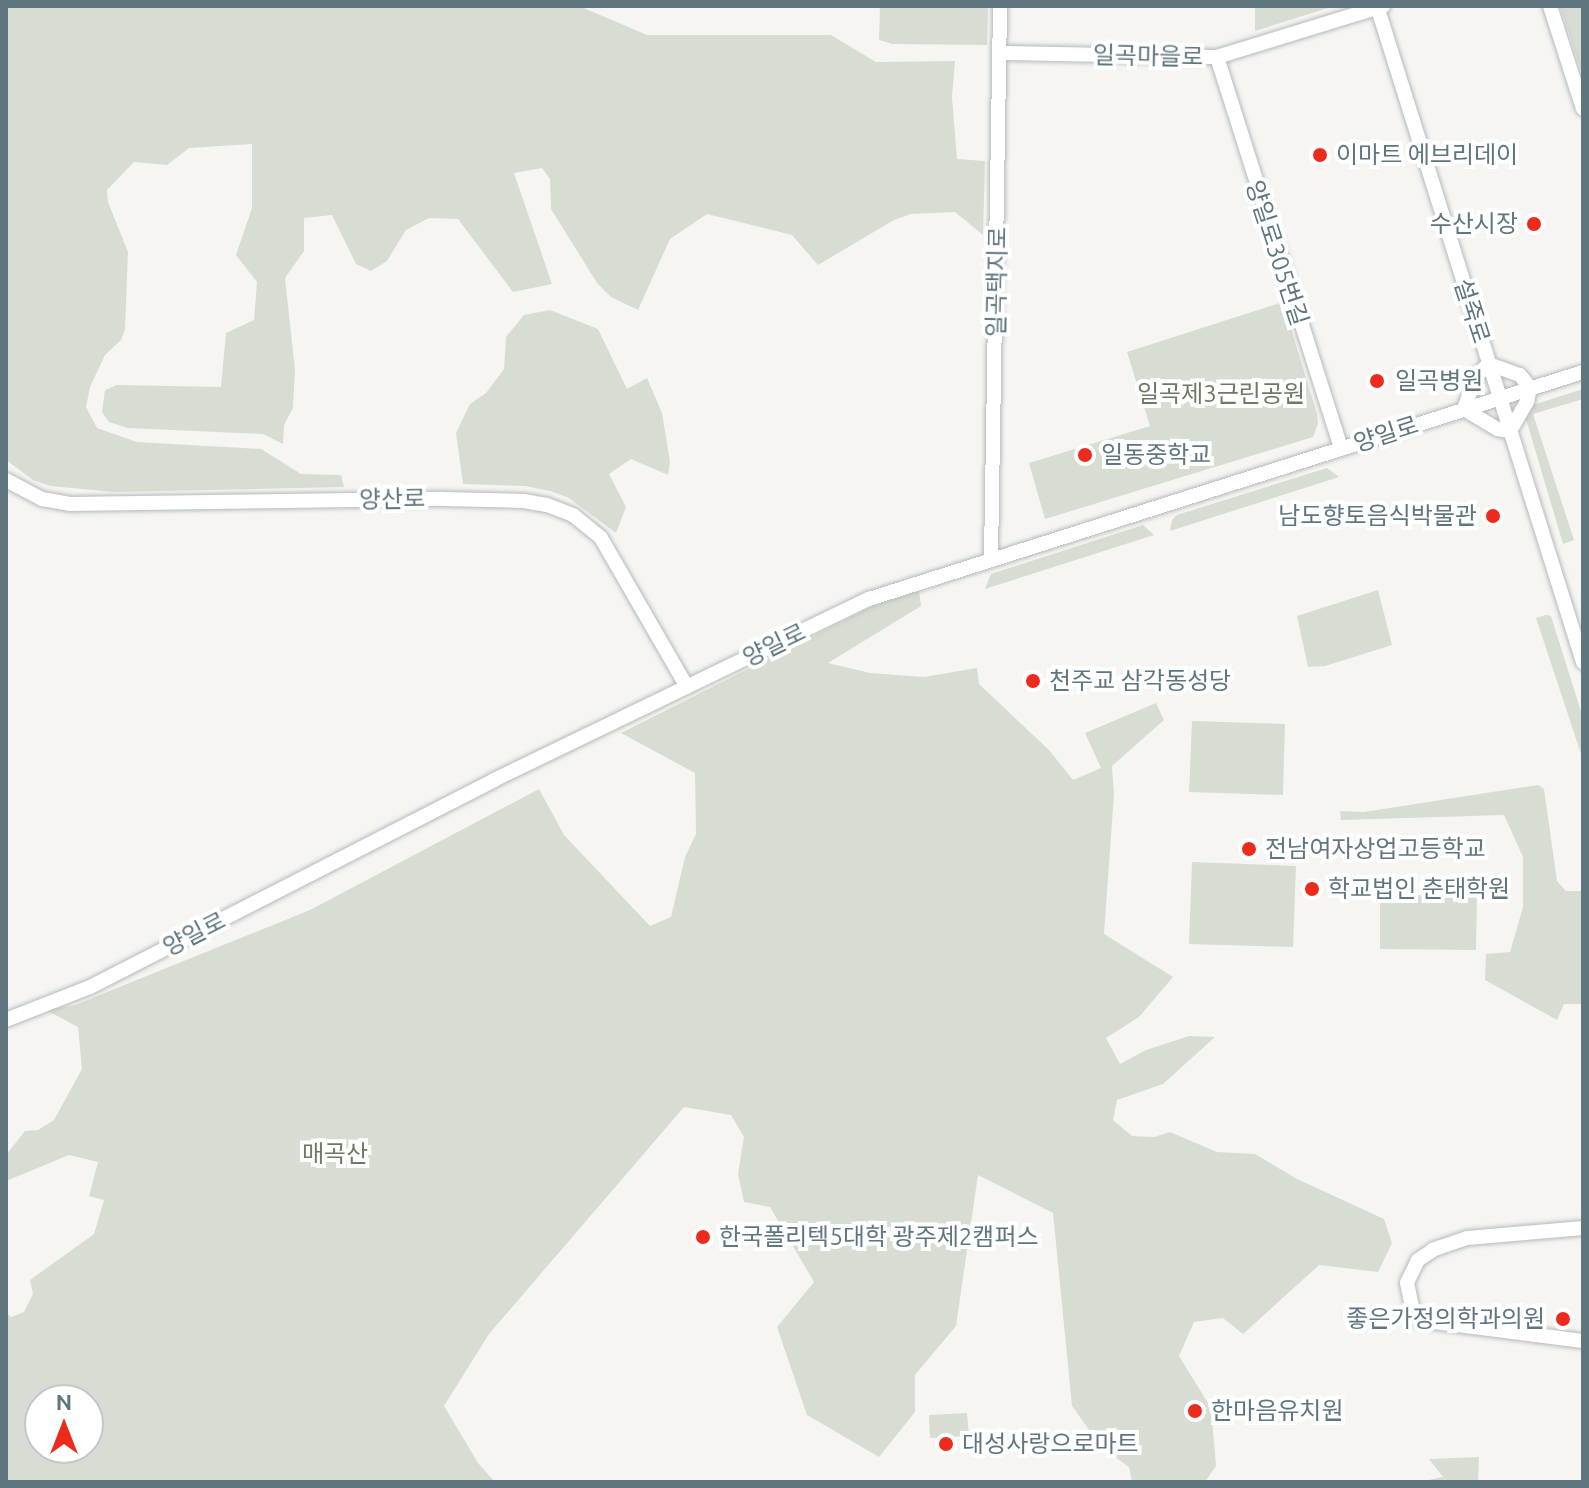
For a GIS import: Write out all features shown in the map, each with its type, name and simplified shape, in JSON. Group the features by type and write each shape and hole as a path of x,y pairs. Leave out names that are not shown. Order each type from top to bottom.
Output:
{"street":[{"name":"일곡택지로","path":"991,557 1000,6"},
{"path":"1550,6 1583,109"},
{"name":"일곡마을로","path":"1000,53 1217,57 1379,7"},
{"name":"설죽로","path":"1379,7 1583,662"},
{"name":"양일로305번길","path":"1217,57 1341,449"},
{"path":"1489,364 1520,375 1530,388 1527,402 1510,431 1497,429 1464,409 1476,376 1489,364"},
{"name":"양일로","path":"6,1020 90,987 494,780 869,599 991,557 1583,372"},
{"name":"양산로","path":"6,480 42,499 69,504 443,499 524,501 547,505 573,515 601,538 687,687"},
{"path":"1583,1228 1467,1238 1433,1250 1418,1260 1407,1283 1419,1320 1583,1341"}],"green space":[{"path":"6,6 579,6 647,35 831,35 876,62 955,61 952,97 957,159 985,161 983,235 955,212 911,214 894,220 818,265 792,235 707,214 670,239 638,310 611,297 597,283 551,209 550,179 542,168 514,173 552,284 513,292 458,219 429,218 406,230 387,261 371,271 356,264 332,215 304,218 304,251 285,278 295,370 293,408 284,425 283,444 263,434 128,428 109,422 102,412 105,390 117,385 221,387 226,333 254,320 257,282 236,255 252,208 252,144 189,148 167,165 134,162 107,190 108,202 128,252 125,329 121,340 105,355 90,387 86,407 97,428 137,442 261,449 301,474 341,475 344,487 114,492 50,486 33,480 6,460"},
{"path":"880,6 988,6 987,45 892,44 879,40"},
{"path":"1255,6 1328,6 1328,8 1255,31"},
{"path":"1560,6 1583,6 1583,77"},
{"name":"일곡제3근린공원","path":"1283,302 1317,414 1318,424 1313,437 1045,519 1029,463 1150,426 1127,352"},
{"path":"550,310 598,329 627,389 647,378 662,413 670,462 668,475 631,459 609,474 626,507 616,533 569,498 550,491 525,486 463,484 456,433 470,404 486,393 504,369 506,337 524,315"},
{"path":"1583,389 1583,399 1533,414 1574,540 1563,544 1526,419 1533,405"},
{"path":"1327,468 1339,477 1170,531 1172,520 1177,515"},
{"path":"1143,525 1154,535 985,589 991,574"},
{"path":"1378,590 1392,645 1325,666 1308,667 1297,616"},
{"name":"매곡산","path":"919,591 921,606 828,663 870,673 924,677 977,668 979,684 1049,750 1073,780 1101,768 1085,733 1156,703 1164,720 1112,766 1114,794 1104,934 1173,977 1139,1017 1106,1038 1120,1064 1146,1050 1189,1036 1215,1037 1163,1084 1117,1100 1113,1120 1132,1136 1154,1137 1170,1132 1217,1152 1255,1154 1297,1179 1384,1219 1392,1243 1378,1272 1319,1265 1243,1334 1223,1318 1194,1322 1179,1356 1211,1408 1216,1466 1205,1482 1132,1482 1129,1467 1102,1448 1072,1406 1053,1213 978,1175 956,1326 915,1375 915,1412 879,1457 807,1415 777,1327 814,1282 770,1207 744,1202 738,1174 744,1137 731,1115 684,1107 489,1334 444,1406 478,1463 495,1482 6,1482 6,1312 11,1317 24,1312 33,1294 30,1280 94,1234 104,1200 89,1196 98,1162 69,1155 6,1181 6,1155 25,1131 38,1130 54,1120 82,1069 78,1027 46,1010 75,1005 310,910 539,789 564,835 650,926 671,917 685,857 696,834 695,773 621,733 873,606"},
{"path":"1551,616 1583,718 1583,760 1536,618"},
{"path":"1192,721 1285,724 1283,795 1189,792"},
{"path":"1538,785 1544,789 1557,881 1566,891 1583,891 1583,1004 1564,1004 1557,1020 1485,980 1486,954 1510,952 1523,907 1523,857 1504,815 1341,820 1340,811 1364,812"},
{"path":"1192,862 1296,866 1293,947 1189,944"},
{"path":"1380,895 1477,896 1476,950 1380,949"},
{"path":"967,1413 969,1436 930,1438 929,1415"},
{"path":"1479,1457 1478,1482 1447,1482 1444,1478 1444,1482 1418,1482 1443,1477 1429,1459"}],"place":[{"name":"이마트 에브리데이","path":"1320,155"},
{"name":"수산시장","path":"1534,224"},
{"name":"일곡병원","path":"1377,381"},
{"name":"일동중학교","path":"1085,455"},
{"name":"남도향토음식박물관","path":"1493,516"},
{"name":"천주교 삼각동성당","path":"1033,681"},
{"name":"전남여자상업고등학교","path":"1249,849"},
{"name":"학교법인 춘태학원","path":"1312,889"},
{"name":"한국폴리텍5대학 광주제2캠퍼스","path":"703,1237"},
{"name":"좋은가정의학과의원","path":"1563,1319"},
{"name":"한마음유치원","path":"1195,1411"},
{"name":"대성사랑으로마트","path":"946,1444"}]}
